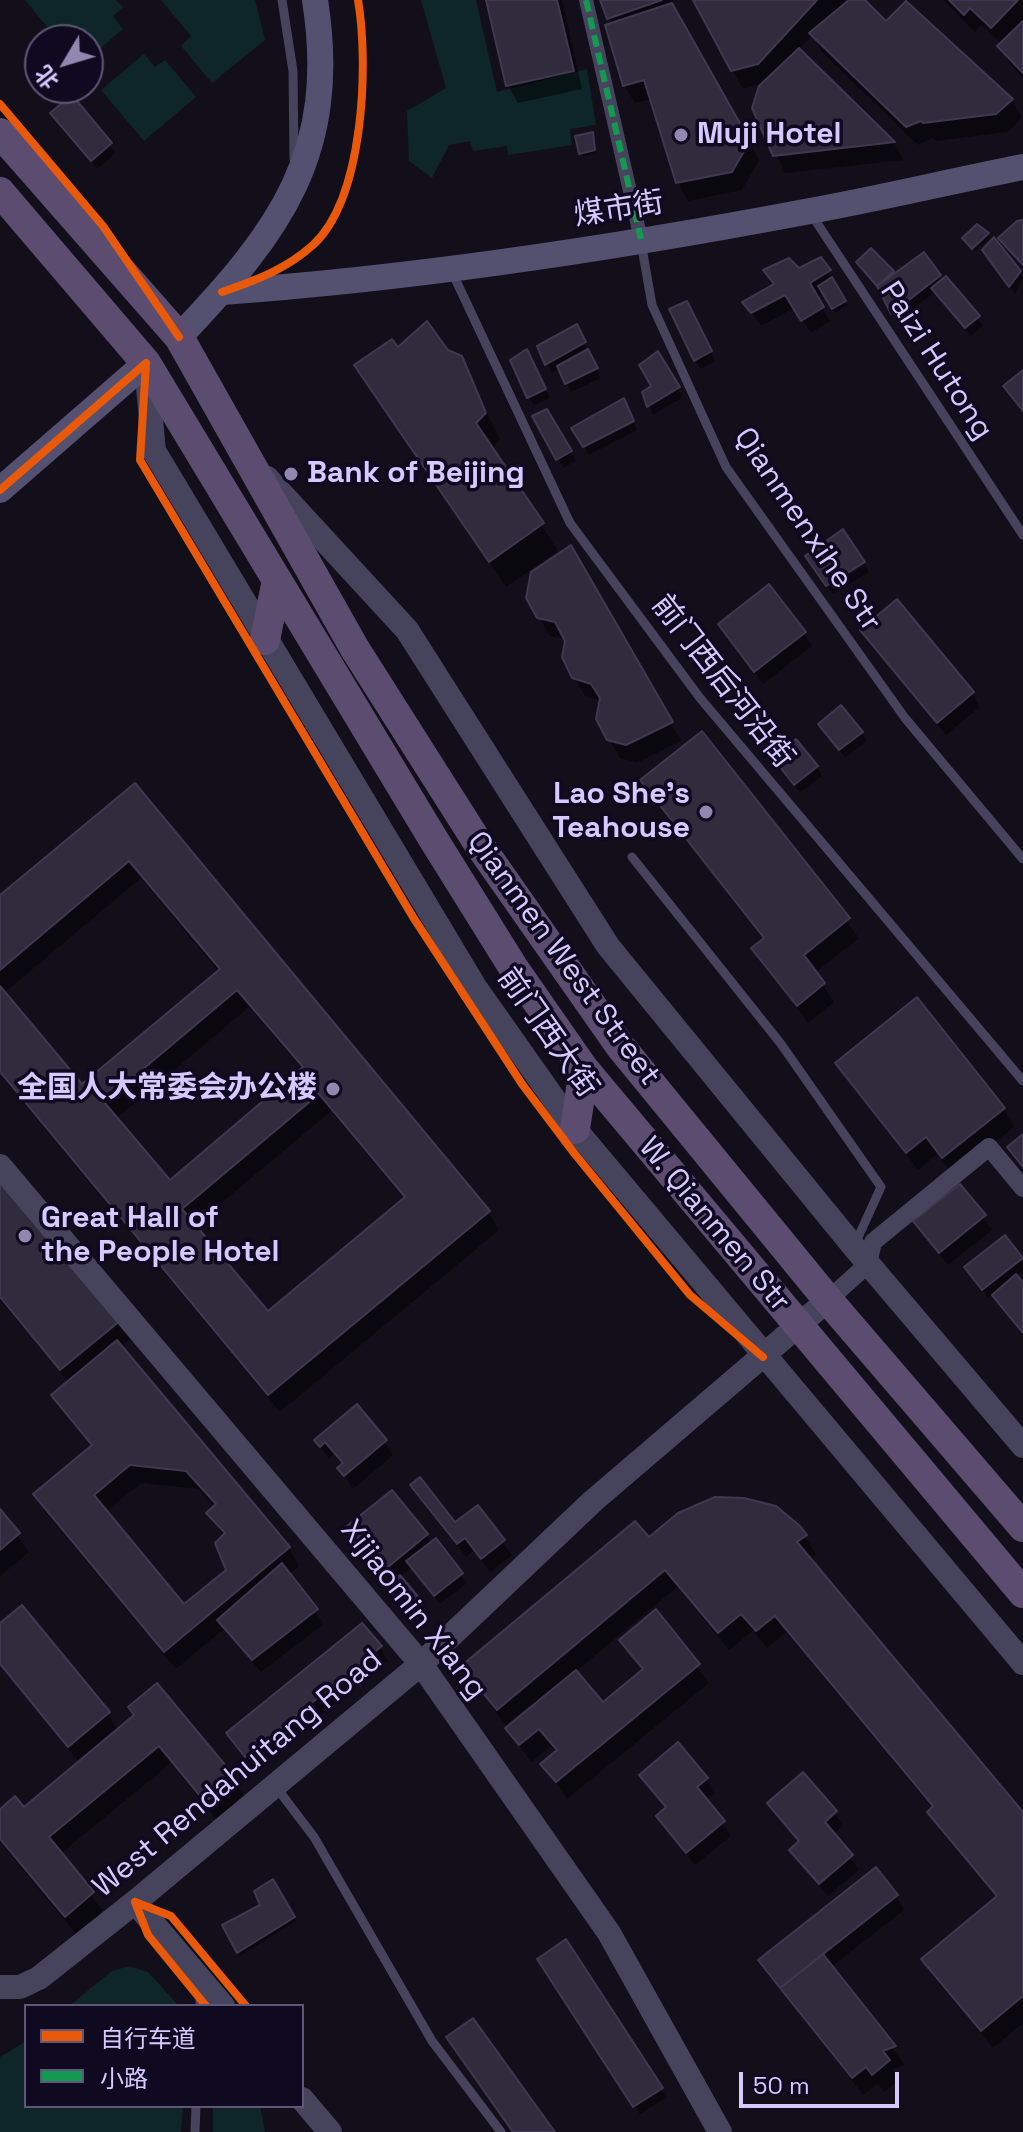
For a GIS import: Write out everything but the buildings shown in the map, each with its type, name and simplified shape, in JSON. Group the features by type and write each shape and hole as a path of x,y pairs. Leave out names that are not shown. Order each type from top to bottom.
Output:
{"main road":[{"path":"0,490 179,337 263,243 294,190 313,138 322,84 315,0"},
{"name":"Qianmen West Street","path":"0,133 179,337 355,649 498,872 620,1046 828,1300 1023,1527"},
{"name":"煤市街","path":"222,292 342,283 451,269 809,211 1023,167"},
{"name":"Qianmen West Street","path":"0,192 146,363 504,954 584,1069"},
{"path":"265,640 277,580"},
{"path":"575,1129 584,1069"},
{"name":"W. Qianmen Str","path":"584,1069 1023,1593"}],"street":[{"name":"Qianmenxihe Str","path":"586,0 641,239"},
{"name":"前门西大街","path":"146,363 154,451 475,987 575,1129 763,1357 1023,1663"},
{"path":"241,450 407,630 608,946 861,1255 1023,1446"},
{"path":"828,1300 873,1242 989,1147 1023,1188"},
{"name":"Xijiaomin Xiang","path":"0,1166 421,1664 609,1933 720,2132"},
{"name":"West Rendahuitang Road","path":"0,1987 20,1987 39,1978 135,1902 421,1664 593,1501 828,1300"},
{"path":"135,1902 221,2004"},
{"path":"304,2101 330,2132"}],"lane":[{"path":"282,0 293,71 294,190"},
{"name":"Paizi Hutong","path":"809,211 1023,535"},
{"name":"Qianmenxihe Str","path":"641,239 652,305 726,467 905,718 1023,859"},
{"name":"前门西后河沿街","path":"451,269 570,523 700,698 1023,1081"},
{"path":"632,857 781,1044 881,1187 861,1255"},
{"path":"274,1785 314,1837 432,2041 501,2132"},
{"path":"200,1978 200,2004"},
{"path":"195,2132 196,2108"}],"green space":[{"path":"25,0 116,0 123,7 113,16 123,29 104,45 104,24 45,24"},
{"path":"161,0 255,0 265,40 212,83 181,46 191,36"},
{"path":"421,0 476,0 497,92 587,69 596,125 570,129 572,145 508,155 507,146 473,151 470,141 449,145 432,178 409,161 407,111 446,88"},
{"path":"144,54 155,67 165,60 196,97 144,141 104,94 104,87"},
{"path":"129,1966 148,1972 177,2004 71,2004 112,1971"},
{"path":"24,2042 24,2108 183,2108 181,2132 0,2132 0,2057"},
{"path":"213,2108 260,2108 265,2132 213,2132"}],"marked path":[{"path":"586,0 641,239"}],"cycle path":[{"path":"222,292 292,261 313,245 330,224 353,164 359,129 363,59 358,0"},
{"path":"0,104 103,226 179,337"},
{"path":"146,363 140,460 413,917 522,1084 574,1153 690,1295 763,1357"},
{"path":"0,490 146,363"},
{"path":"135,1902 171,1916 244,2004"},
{"path":"135,1902 148,1935 204,2004"}],"place":[{"name":"Muji Hotel","path":"681,135"},
{"name":"Bank of Beijing","path":"291,474"},
{"name":"Lao She's Teahouse","path":"706,812"},
{"name":"全国人大常委会办公楼","path":"333,1089"},
{"name":"Great Hall of the People Hotel","path":"25,1236"}]}
